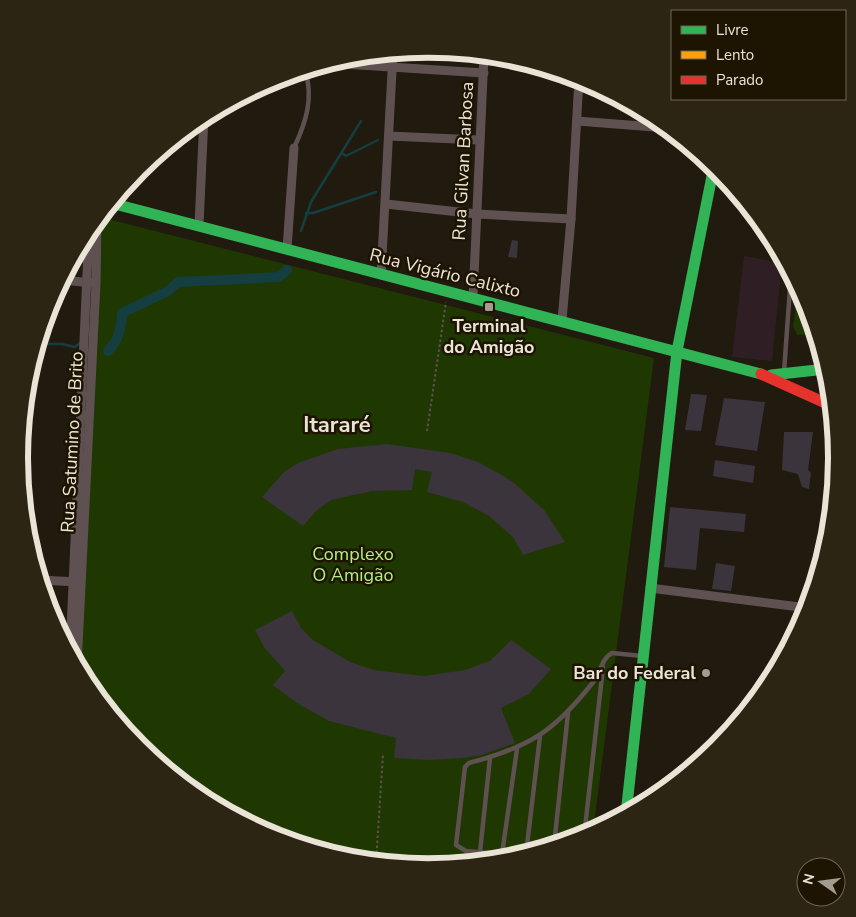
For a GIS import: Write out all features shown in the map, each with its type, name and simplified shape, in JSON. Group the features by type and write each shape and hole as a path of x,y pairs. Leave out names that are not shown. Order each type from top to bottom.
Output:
{"main road":[{"path":"627,806 677,351 712,176"},
{"name":"Rua Vigário Calixto","path":"118,205 770,376 825,403"},
{"name":"Rua Vigário Calixto","path":"770,376 819,370"}],"street":[{"path":"381,274 393,60"},
{"name":"Rua Gilvan Barbosa","path":"473,298 484,62"},
{"path":"355,65 484,72"},
{"path":"562,320 571,219 579,87"},
{"path":"577,121 654,127"},
{"path":"199,225 204,126"},
{"path":"389,136 479,140"},
{"path":"287,249 294,148"},
{"path":"386,204 478,214 571,219"},
{"name":"Rua Satumino de Brito","path":"71,640 77,582 96,235"},
{"name":"Rua Satumino de Brito","path":"90,244 92,283"},
{"path":"69,281 92,283"},
{"path":"47,580 77,582"},
{"name":"Rua Satumino de Brito","path":"77,582 77,651"},
{"path":"650,588 800,607"}],"lane":[{"path":"294,148 308,111 310,90 307,77"},
{"path":"783,374 790,287"},
{"path":"494,853 466,852 456,845 465,767 469,763 517,749 540,736 568,712 596,679 608,655 612,653 642,656"},
{"path":"585,827 604,663"},
{"path":"555,839 568,712"},
{"path":"527,846 540,736"},
{"path":"502,852 517,749"},
{"path":"480,852 490,758"}],"path":[{"path":"427,431 448,292"},
{"path":"376,856 383,754"}],"shaded area":[{"path":"744,256 777,262 781,270 772,361 732,357"}],"green space":[{"name":"Complexo O Amigão","path":"107,219 654,358 594,823 557,838 532,845 480,856 454,858 428,859 376,856 299,838 251,818 205,792 164,760 127,723 110,702 77,651 99,230"},
{"path":"797,302 808,334 797,335 793,326"}],"building":[{"path":"512,240 518,241 517,258 508,257"},
{"path":"691,394 707,395 701,431 685,430"},
{"path":"724,398 765,402 757,451 715,445"},
{"path":"784,432 813,432 808,470 811,473 809,489 802,487 798,474 782,470"},
{"path":"387,444 450,453 478,462 500,474 514,483 544,510 565,542 523,555 513,537 489,516 463,502 427,492 432,472 415,469 412,490 372,491 331,500 316,511 303,526 262,497 284,472 298,463 338,449"},
{"path":"715,460 755,466 753,483 713,476"},
{"path":"670,507 746,514 744,532 700,528 696,570 664,567"},
{"path":"716,563 735,566 731,591 712,589"},
{"path":"292,611 301,628 313,640 350,662 374,670 424,676 465,670 490,661 511,640 551,669 529,694 501,708 515,743 482,755 463,758 429,760 394,758 396,738 329,721 297,703 273,685 285,671 264,647 255,630"}],"waterway":[{"path":"301,231 311,202 361,121"},
{"path":"342,153 346,156 378,140"},
{"path":"306,213 313,213 376,192"},
{"path":"108,351 119,334 122,313 168,291 178,282 279,277 287,270"},
{"path":"45,344 62,344 75,347 81,342"}],"traffic: fast":[{"path":"627,806 677,351 712,176"},
{"path":"118,205 761,374"},
{"path":"771,375 819,370"}],"traffic: jam":[{"path":"761,374 824,403"}],"place":[{"name":"Terminal do Amigão","path":"489,307"},
{"name":"Bar do Federal","path":"706,673"}],"district":[{"name":"Itararé","path":"337,424"}]}
